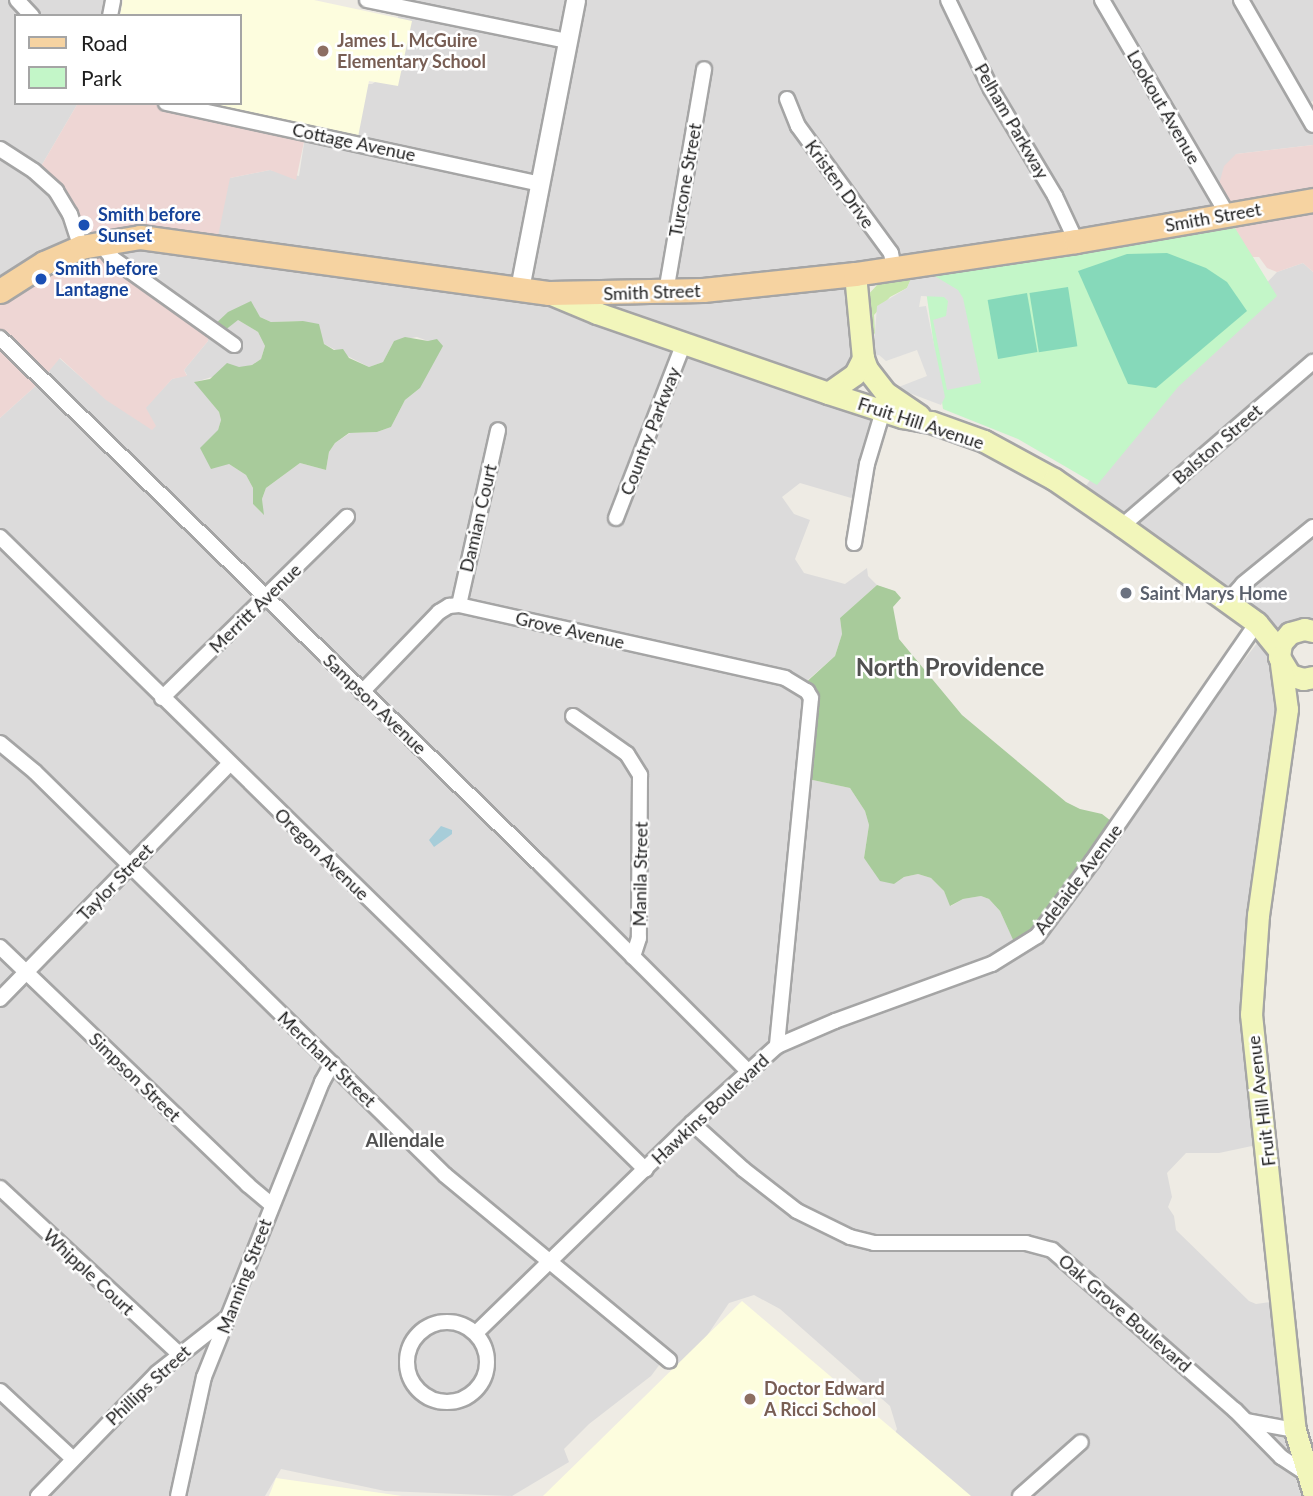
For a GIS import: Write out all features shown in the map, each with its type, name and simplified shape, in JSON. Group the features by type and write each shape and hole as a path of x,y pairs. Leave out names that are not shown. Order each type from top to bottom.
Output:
{"main road":[{"name":"Smith Street","path":"0,291 44,263 90,245 141,237 549,293 667,292 855,274 1076,241 1313,200"},
{"path":"855,274 863,358 872,377 886,393 931,422"},
{"name":"Fruit Hill Avenue","path":"549,293 828,393 883,411 931,422 1014,456 1054,479 1257,623 1298,639 1258,915 1251,1014 1295,1430 1310,1482"},
{"path":"828,393 855,374 863,358"},
{"path":"1298,639 1296,678 1311,677"},
{"name":"Fruit Hill Avenue","path":"1287,709 1311,677"}],"street":[{"path":"18,0 30,14"},
{"path":"367,0 567,41"},
{"path":"520,289 576,0"},
{"name":"Pelham Parkway","path":"947,0 996,98 1063,210 1076,241"},
{"name":"Lookout Avenue","path":"1102,0 1227,214"},
{"path":"1241,0 1313,125"},
{"name":"Turcone Street","path":"667,292 704,69"},
{"name":"Kristen Drive","path":"787,99 798,126 891,253 894,268"},
{"name":"Cottage Avenue","path":"175,105 540,184"},
{"path":"0,149 47,181 63,199 90,245 234,345"},
{"name":"Sampson Avenue","path":"0,338 748,1071"},
{"name":"Country Parkway","path":"616,518 684,343"},
{"name":"Balston Street","path":"1122,526 1313,362"},
{"path":"854,542 867,464 883,411"},
{"name":"Damian Court","path":"459,606 498,430"},
{"name":"Merritt Avenue","path":"162,698 347,517"},
{"path":"1227,602 1243,584 1313,527"},
{"name":"Oregon Avenue","path":"0,537 646,1170"},
{"path":"362,692 439,612 449,606 459,606"},
{"name":"Grove Avenue","path":"459,606 785,678 807,691"},
{"name":"Adelaide Avenue","path":"777,1046 835,1021 992,964 1037,936 1092,862 1257,623"},
{"name":"Hawkins Boulevard","path":"476,1333 692,1123 777,1046 811,709 807,691"},
{"name":"Manila Street","path":"573,716 634,763 641,791 639,939 633,957"},
{"name":"Merchant Street","path":"0,743 35,772 445,1175 669,1360"},
{"name":"Taylor Street","path":"0,999 229,764"},
{"name":"Simpson Street","path":"0,947 272,1205"},
{"name":"Manning Street","path":"178,1496 204,1377 322,1082 332,1064"},
{"name":"Oak Grove Boulevard","path":"692,1123 743,1169 797,1211 850,1237 874,1243 1027,1243 1052,1250 1245,1420 1310,1482"},
{"name":"Whipple Court","path":"0,1188 179,1354"},
{"name":"Phillips Street","path":"38,1496 72,1458 179,1354 228,1317"},
{"path":"447,1321 458,1322 476,1333 482,1341 488,1362 476,1391 467,1397 447,1402 436,1401 418,1390 412,1382 406,1362 408,1351 419,1333 427,1326 447,1321"},
{"path":"0,1391 72,1458"},
{"path":"1245,1420 1295,1430"},
{"path":"1020,1496 1081,1442"}],"shaded area":[{"path":"0,0 112,0 109,14 14,14 14,105 77,105 36,175 79,235 0,295"},
{"name":"James L. McGuire Elementary School","path":"123,0 314,0 412,21 398,86 369,81 358,137 205,105 242,105 242,14 120,14"},
{"path":"357,0 1313,0 1313,101 1305,105 1313,123 1313,145 1236,154 1225,215 855,273 866,353 833,391 878,410 858,500 800,483 782,497 794,514 810,520 795,559 804,573 845,584 867,568 868,576 877,585 840,618 842,634 835,656 801,686 811,694 808,779 850,788 865,811 869,825 864,858 877,874 894,884 904,877 918,874 931,878 944,891 951,906 963,899 981,896 989,899 1000,911 1019,952 1261,638 1080,494 1120,439 1277,272 1303,263 1313,272 1313,627 1274,642 1282,672 1259,954 1266,1143 1219,1153 1186,1153 1167,1173 1172,1197 1168,1207 1174,1216 1176,1230 1249,1301 1256,1304 1284,1300 1313,1496 907,1496 889,1445 897,1429 890,1406 780,1309 754,1295 729,1303 696,1352 677,1366 663,1360 651,1376 589,1424 564,1449 569,1462 512,1496 385,1491 281,1469 265,1496 0,1496 0,418 40,382 59,358 106,399 119,406 145,408 172,379 187,375 184,370 208,341 99,251 230,178 270,170 299,176 305,137 346,143 360,84 372,84 380,79 400,10","holes":["260,317 271,322 303,321 324,344 369,367 383,362 394,341 417,337 428,341 420,388 405,400 391,427 377,432 350,433 335,443 329,452 326,470 300,463 266,488 262,499 263,514 253,504 253,488 246,475 229,464 218,430 221,420 219,412 195,382 252,365 261,359 265,346 258,332 238,320"]},
{"path":"77,105 160,105 305,137 296,180 270,170 230,178 216,246 99,248 208,327 208,341 184,370 187,376 172,379 146,408 156,426 152,430 106,400 60,358 40,382 0,418 0,295 79,235 36,175"},
{"path":"1313,145 1313,272 1303,263 1277,272 1267,268 1259,257 1245,257 1238,250 1231,218 1216,197 1224,166 1236,154"},
{"path":"933,275 958,290 963,298 981,383 947,390 933,320 946,316 948,301 944,297 921,296 919,307 926,306 945,397 941,405 896,388 927,376 917,350 886,361 879,355 870,357 867,344 873,341 877,306 907,288 911,279"},
{"name":"Doctor Edward A Ricci School","path":"742,1301 971,1496 543,1496"},
{"path":"276,1478 402,1496 269,1496"}],"green space":[{"path":"1235,228 1277,296 1178,387 1097,485 1018,439 943,409 924,277"},
{"path":"1167,253 1206,268 1227,282 1247,311 1156,388 1128,384 1078,271 1127,254"},
{"path":"911,279 907,288 890,297 874,315 875,333 870,342 866,297 878,284"},
{"path":"1068,287 1077,346 1039,352 1029,293"},
{"path":"1027,293 1037,352 998,359 988,300"},
{"path":"251,301 260,317 271,322 303,321 319,324 324,344 334,350 343,349 349,358 369,367 383,362 394,341 405,337 428,341 437,339 443,346 420,388 405,400 391,427 377,432 349,433 335,443 329,452 326,470 300,463 266,488 262,499 264,515 253,504 253,488 246,475 229,464 211,469 200,448 218,430 221,420 219,412 194,382 210,379 227,363 239,367 252,365 261,359 265,346 258,332 238,320 224,331 211,328 228,312"},
{"path":"877,585 895,591 901,598 893,607 899,639 962,715 1066,802 1080,809 1102,814 1120,828 1019,953 1000,911 989,899 981,896 963,899 950,906 944,891 931,878 918,874 904,877 894,884 880,881 864,858 869,825 865,811 850,788 808,779 814,706 801,687 835,656 842,634 840,618"}],"water":[{"path":"441,826 452,830 452,834 434,847 429,840"}],"place":[{"name":"James L. McGuire Elementary School","path":"323,51"},
{"name":"Smith before Sunset","path":"84,225"},
{"name":"Smith before Lantagne","path":"41,279"},
{"name":"Saint Marys Home","path":"1126,593"},
{"name":"Doctor Edward A Ricci School","path":"750,1399"}],"district":[{"name":"North Providence","path":"950,667"},
{"name":"Allendale","path":"405,1140"}]}
